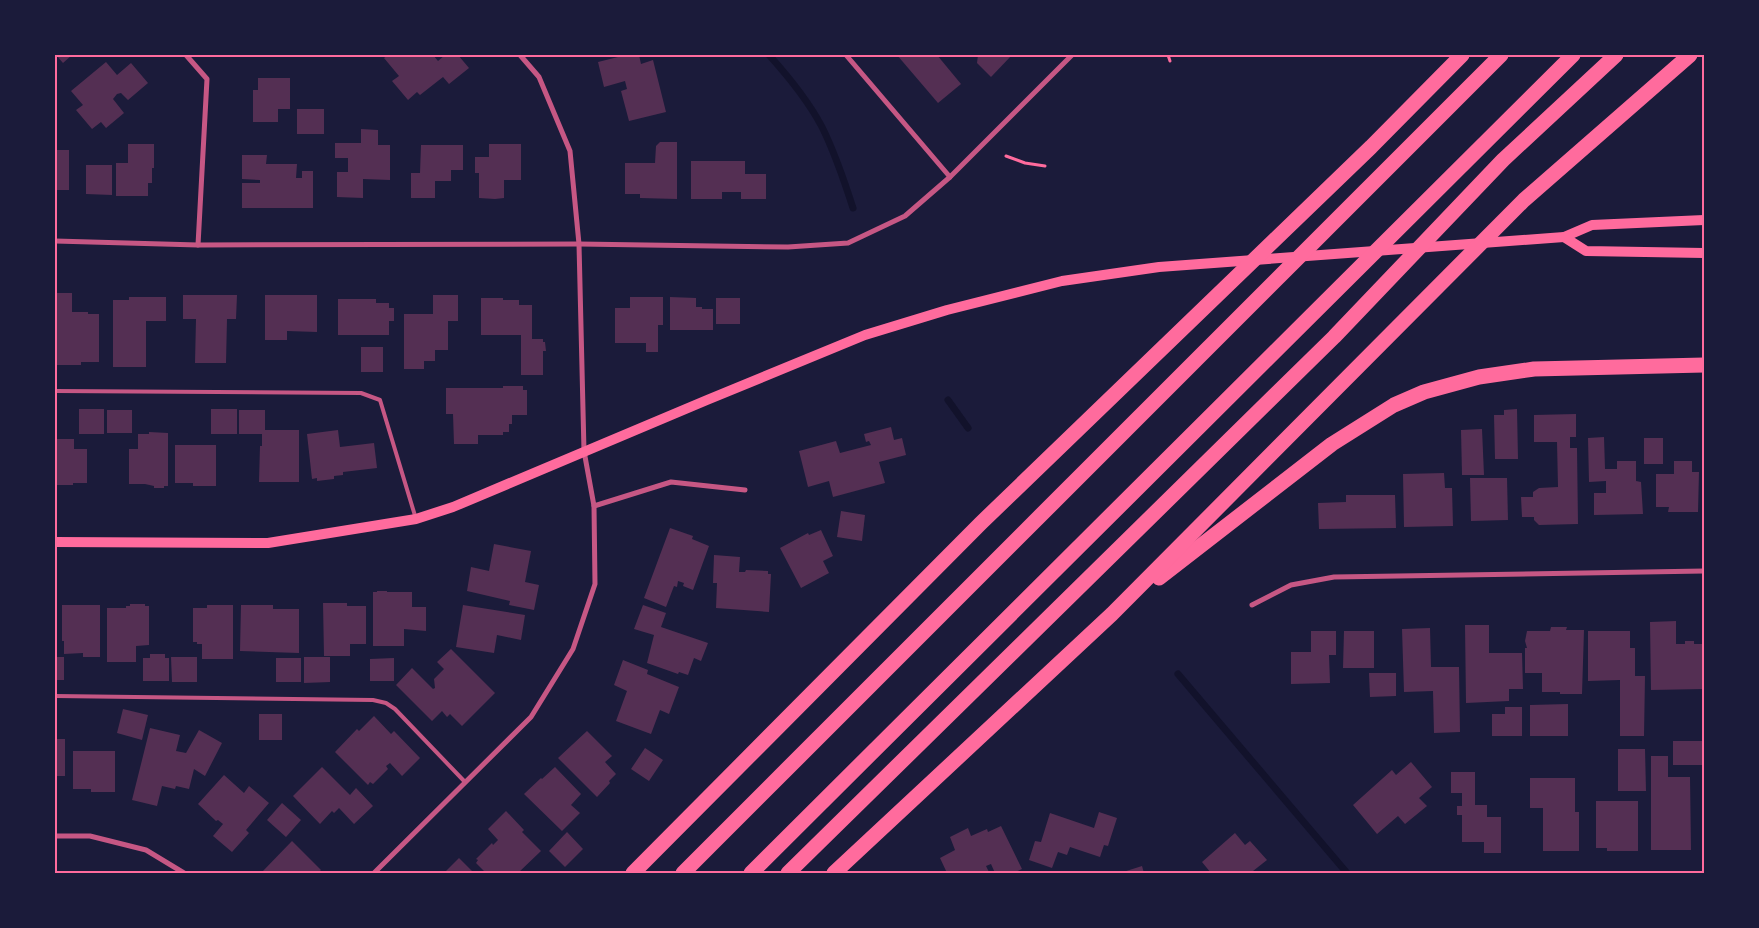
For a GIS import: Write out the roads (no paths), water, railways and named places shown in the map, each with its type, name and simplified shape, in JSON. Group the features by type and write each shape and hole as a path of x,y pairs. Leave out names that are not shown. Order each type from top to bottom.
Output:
{"highway":[{"path":"1433,86 1448,55"},
{"path":"633,873 981,523 1372,147 1462,55"},
{"path":"683,873 1501,55"},
{"path":"751,873 1573,55"},
{"path":"788,873 1334,337 1504,160 1616,55"},
{"path":"834,873 1112,614 1524,200 1690,55"},
{"path":"1112,614 1332,444 1401,402 1424,392 1479,377 1534,368 1704,365"}],"main road":[{"path":"55,542 268,543 416,519 453,507 865,335 947,310 1062,281 1159,267 1564,237 1592,224 1704,220"},
{"path":"1564,237 1586,251 1704,253"}],"street":[{"path":"186,55 207,79 198,245"},
{"path":"374,873 530,717 573,649 595,584 594,506 584,451 579,244 570,150 539,77 520,55"},
{"path":"846,55 950,176"},
{"path":"55,241 198,245 579,244 788,247 848,242 905,216 950,176 1072,55"},
{"path":"594,506 671,482 745,490"},
{"path":"1252,606 1291,585 1334,577 1704,571"},
{"path":"55,836 90,836 146,850 184,873"}],"lane":[{"path":"55,391 361,393 380,400 416,519"},
{"path":"55,696 373,700 386,703 395,709 465,782"}],"waterway":[{"path":"769,55 798,90 822,127 843,177 853,208"},
{"path":"948,400 968,428"},
{"path":"1178,674 1347,873"}]}
